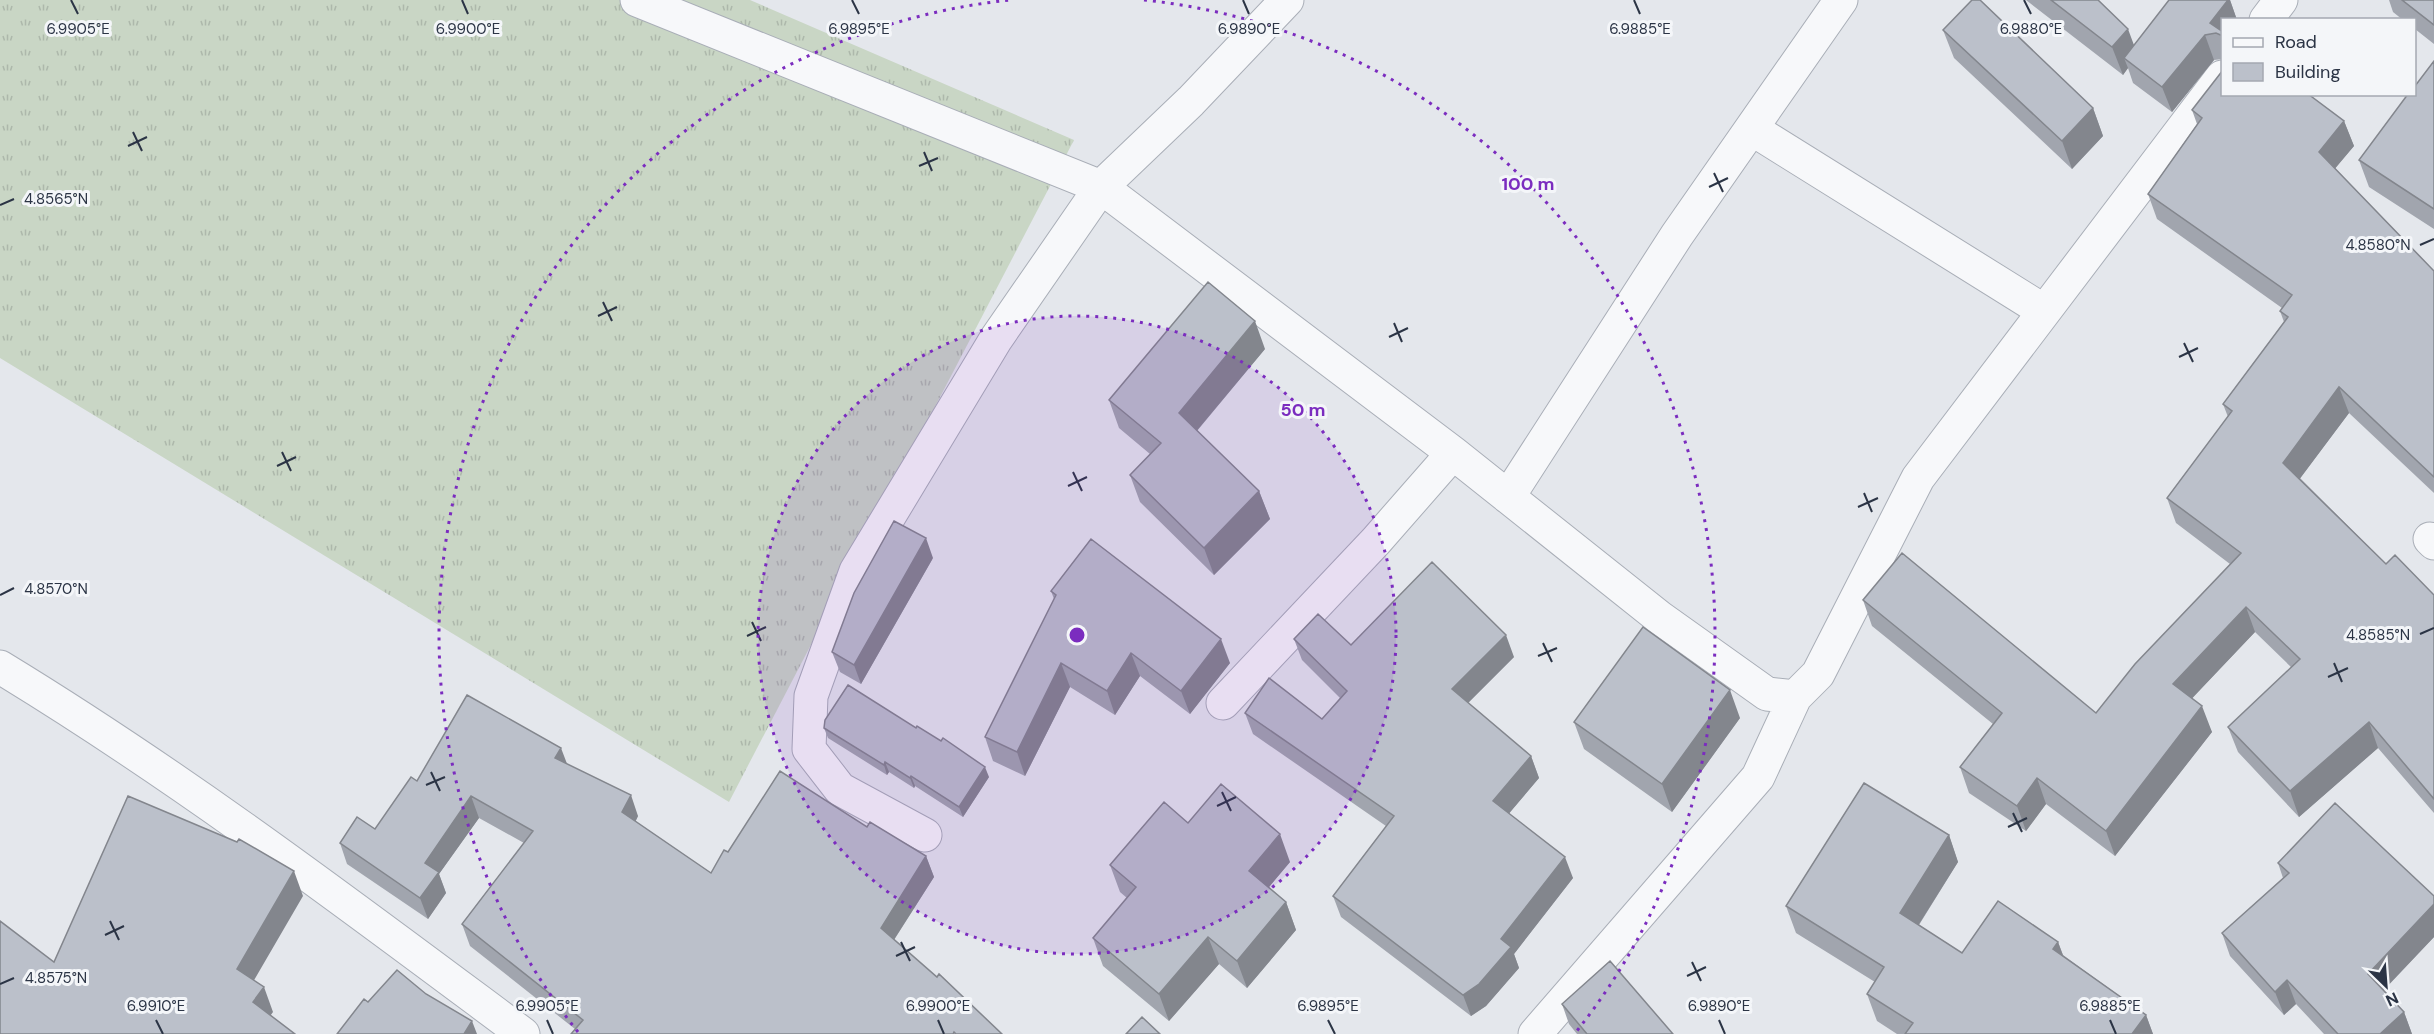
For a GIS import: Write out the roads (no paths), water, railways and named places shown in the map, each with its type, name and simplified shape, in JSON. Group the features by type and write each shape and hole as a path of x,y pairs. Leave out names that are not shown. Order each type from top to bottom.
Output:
{"street":[{"path":"637,0 1101,187 1453,453 1659,617 1767,694 1795,697"},
{"path":"925,835 840,789 809,749 812,696 856,571 996,339 1101,187 1191,101 1287,0"},
{"path":"1508,496 1677,235 1841,0"},
{"path":"2268,18 2281,0"},
{"path":"1535,1034 1758,777 1795,697 1818,674 1918,478 2221,80"},
{"path":"1752,129 2044,311"},
{"path":"1223,703 1376,541 1453,453"},
{"path":"0,667 102,729 258,837 523,1034"}]}
